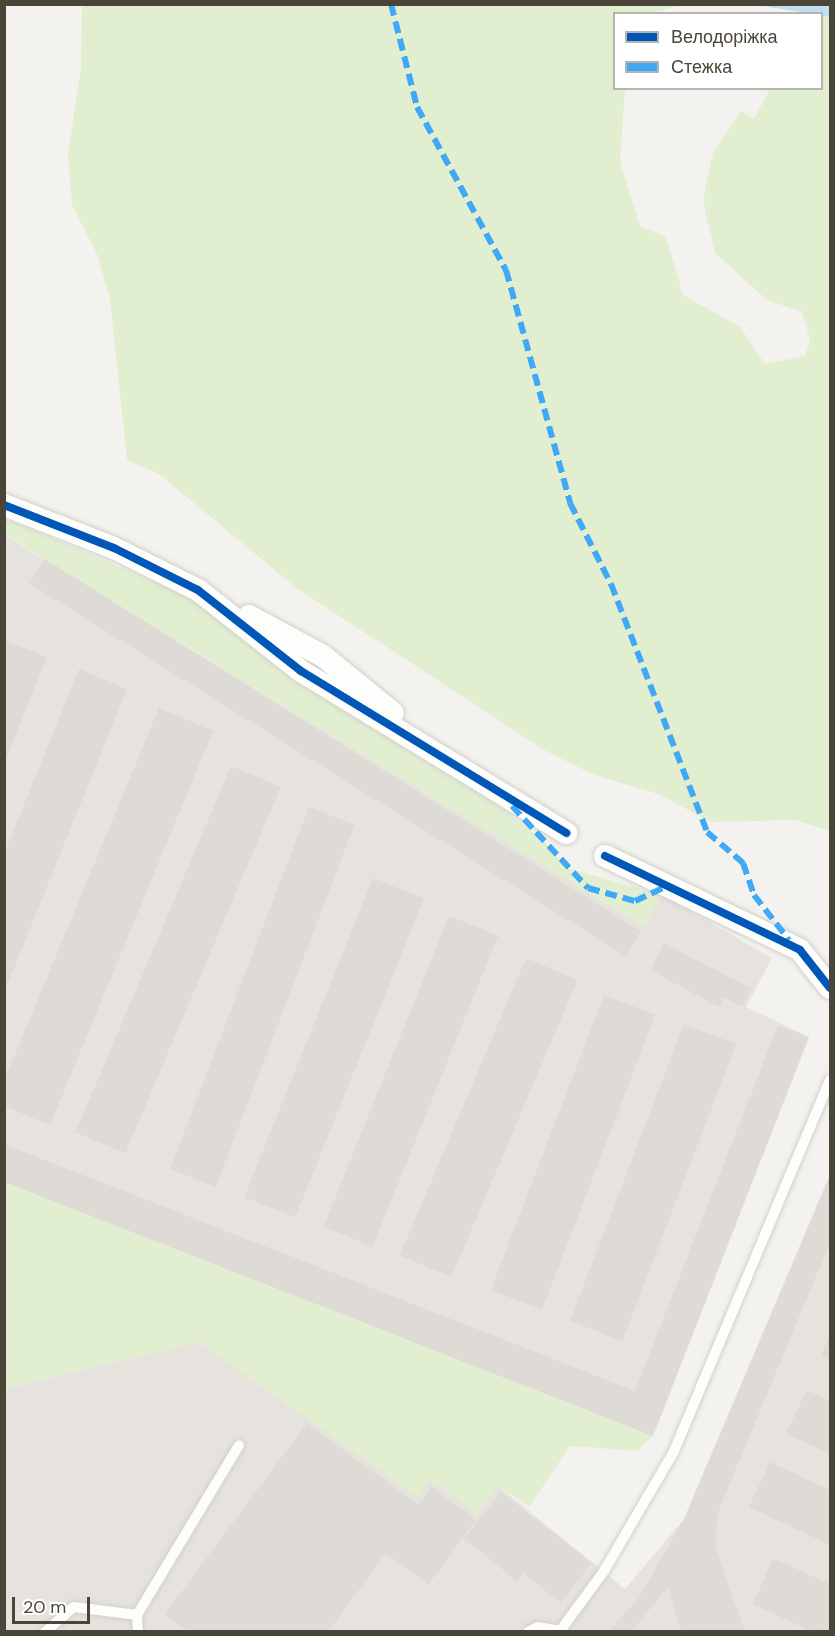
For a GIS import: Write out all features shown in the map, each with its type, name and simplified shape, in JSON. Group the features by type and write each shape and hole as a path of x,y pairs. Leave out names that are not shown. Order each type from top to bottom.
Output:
{"street":[{"path":"4,505 114,548 198,590 301,671 452,761 566,833"},
{"path":"605,856 800,950 831,988"}],"lane":[{"path":"528,1632 538,1627 560,1631 604,1571 674,1451 831,1079"},
{"path":"138,1632 137,1615 239,1444"},
{"path":"45,1632 74,1607 137,1615"}],"shaded area":[{"path":"4,535 643,926 662,895 772,958 746,1007 809,1037 653,1436 5,1182"},
{"path":"830,1175 830,1631 5,1631 4,1389 199,1342 418,1496 430,1480 498,1486 625,1589 684,1519"}],"green space":[{"path":"82,5 682,5 654,12 613,12 613,90 625,90 620,163 640,226 666,237 683,295 740,327 765,364 805,356 810,340 802,312 767,300 715,253 703,200 713,153 741,111 754,119 769,90 823,90 823,15 830,17 830,831 795,820 710,822 661,795 592,774 544,750 295,587 159,474 127,460 110,299 97,254 72,205 68,154 81,67"},
{"path":"5,518 192,598 471,785 544,841 567,868 662,895 644,927 5,535"},
{"path":"4,1182 653,1436 637,1451 570,1446 529,1507 498,1486 477,1514 430,1480 418,1497 199,1342 5,1389"}],"water":[{"path":"765,4 830,5 830,17 823,16 823,12 800,12 764,6"}],"building":[{"path":"45,559 641,932 626,956 30,584"},
{"path":"4,640 47,657 5,762 4,762"},
{"path":"79,669 127,689 4,993 4,854"},
{"path":"159,708 213,731 50,1125 4,1106 4,1081"},
{"path":"231,766 281,787 125,1153 75,1132"},
{"path":"309,807 355,825 216,1187 170,1169"},
{"path":"373,878 424,899 295,1218 244,1197"},
{"path":"449,916 498,936 373,1246 324,1227"},
{"path":"664,943 752,989 742,1007 724,997 719,1007 650,970"},
{"path":"526,958 578,980 451,1277 400,1255"},
{"path":"604,995 655,1015 542,1310 491,1290"},
{"path":"684,1024 736,1044 622,1341 570,1321"},
{"path":"778,1025 809,1037 653,1436 4,1182 4,1144 635,1391"},
{"path":"830,1175 830,1243 718,1512 715,1546 745,1632 681,1632 668,1587 631,1632 608,1632 638,1599 684,1519"},
{"path":"830,1336 830,1360 821,1356"},
{"path":"807,1390 830,1401 830,1454 786,1433"},
{"path":"307,1423 418,1505 431,1487 476,1520 428,1585 386,1553 328,1632 188,1632 165,1614"},
{"path":"770,1462 830,1490 830,1545 749,1507"},
{"path":"501,1492 592,1563 561,1603 523,1573 517,1581 464,1539"},
{"path":"773,1558 830,1584 830,1632 813,1632 753,1604"}],"marked path":[{"path":"391,4 417,107 506,270 570,503 611,584 707,832 743,863 754,895 789,940"},
{"path":"512,806 588,888 635,901 670,885"}],"cycle path":[{"path":"4,505 114,548 198,590 301,671 566,833"},
{"path":"605,856 800,950 830,988"}]}
